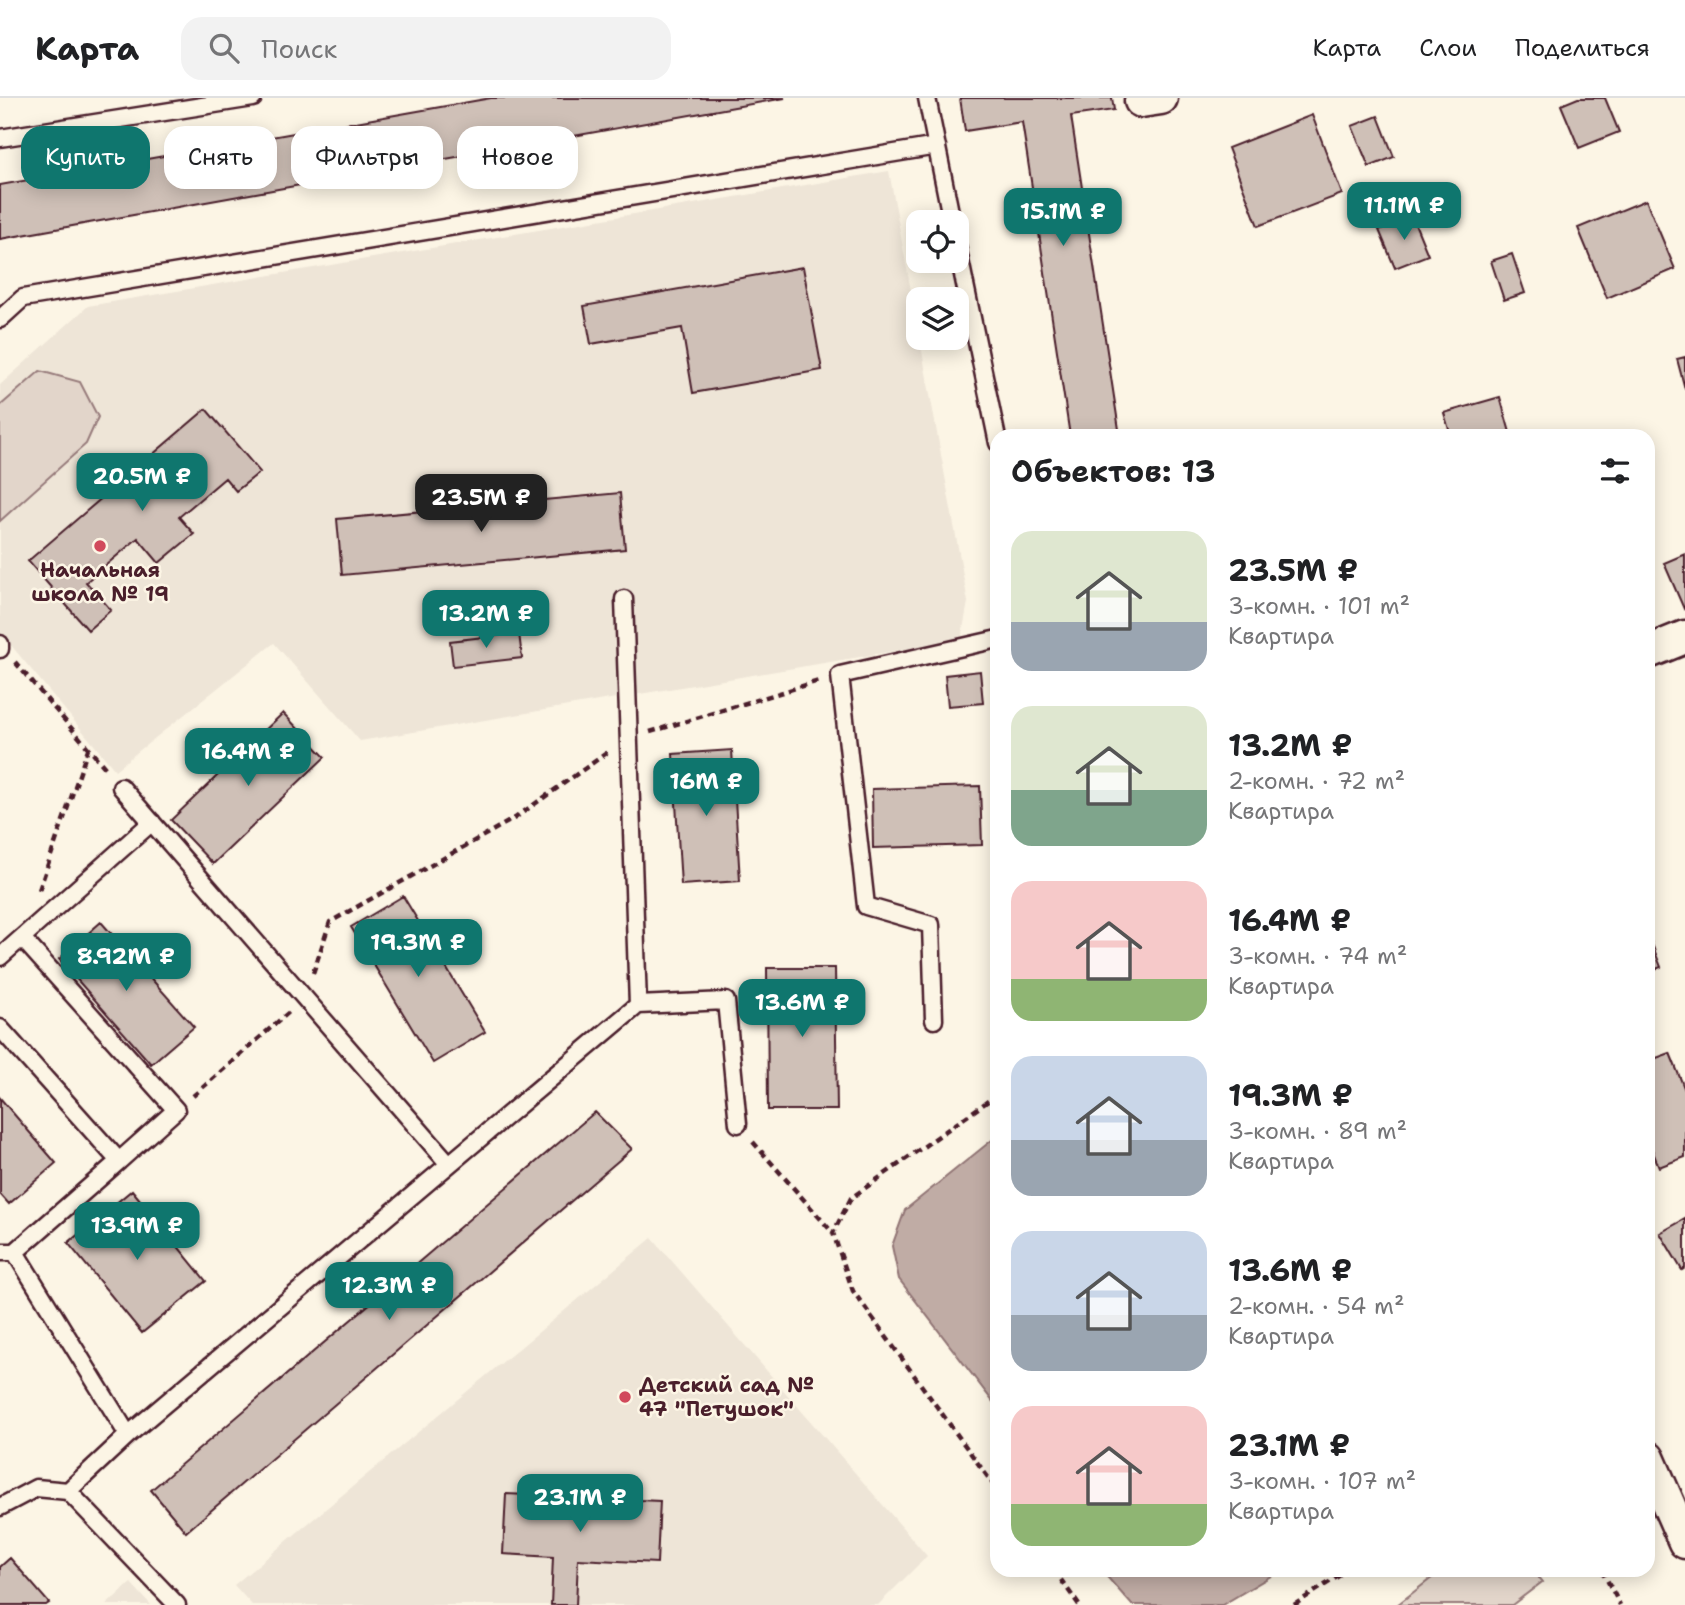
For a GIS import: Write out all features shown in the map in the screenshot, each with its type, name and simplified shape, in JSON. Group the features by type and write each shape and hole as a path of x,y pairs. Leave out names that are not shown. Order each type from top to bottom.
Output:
{"street":[{"path":"1655,649 1685,637"},
{"path":"1655,1474 1685,1542"}],"lane":[{"path":"0,138 253,98"},
{"path":"927,98 950,210"},
{"path":"0,319 23,298 937,146"},
{"path":"963,273 995,429"},
{"path":"624,599 639,1005"},
{"path":"934,1020 932,925 866,906 840,675 990,641"},
{"path":"121,787 449,1164"},
{"path":"0,957 152,822"},
{"path":"22,938 176,1110 119,1161 8,1252 128,1435"},
{"path":"68,1491 128,1435 639,1005 726,1001 737,1124"},
{"path":"0,1028 119,1161"},
{"path":"0,1507 36,1488 68,1491 177,1605"}],"path":[{"path":"1,647 121,787"},
{"path":"176,1110 304,998 330,922 515,818 628,738 840,675"},
{"path":"22,938 89,749"},
{"path":"833,1233 851,1198 990,1100"},
{"path":"737,1124 833,1233 853,1292 990,1480"},
{"path":"1059,1577 1079,1605"},
{"path":"1294,1605 1337,1577"},
{"path":"1606,1577 1620,1605"}],"shaded area":[{"path":"889,171 910,287 906,287 906,350 922,350 968,602 961,640 360,741 274,643 115,770 0,632 0,385 88,306"},
{"path":"40,371 80,382 98,417 86,444 0,521 0,406"},
{"path":"990,1142 990,1398 899,1279 892,1246 905,1210"},
{"name":"Детский сад № 47 \"Петушок\"","path":"652,1238 927,1556 878,1605 252,1605 234,1585"},
{"path":"1107,1577 1269,1577 1222,1605 1132,1605"},
{"path":"1433,1577 1538,1577 1542,1582 1512,1605 1397,1605"},
{"path":"131,1583 151,1605 106,1605"}],"building":[{"path":"491,98 785,98 578,135 578,126 457,126 457,157 443,159 443,126 333,126"},
{"path":"960,98 1112,98 1114,110 1071,116 1119,429 1069,429 1022,122 965,131"},
{"path":"1578,98 1605,98 1619,132 1579,148 1561,105"},
{"path":"1312,115 1342,194 1258,226 1228,148"},
{"path":"1378,116 1394,157 1369,167 1352,126"},
{"path":"291,133 291,187 0,239 0,185 21,181 21,189 150,189 150,158 164,156 164,189 277,189 277,136"},
{"path":"1646,200 1675,269 1607,298 1578,228"},
{"path":"1412,216 1428,255 1395,268 1379,230"},
{"path":"1512,254 1525,293 1504,300 1491,261"},
{"path":"803,267 822,370 693,393 682,328 591,344 584,306"},
{"path":"1685,357 1685,389 1677,359"},
{"path":"1500,397 1509,429 1449,429 1444,413"},
{"path":"206,409 260,472 236,491 225,478 179,517 194,534 159,563 138,538 86,582 111,610 88,630 28,561"},
{"path":"620,493 625,549 342,575 337,519"},
{"path":"1685,554 1685,608 1684,609 1664,563"},
{"path":"519,633 522,658 453,666 450,641"},
{"path":"980,671 983,703 948,706 945,675"},
{"path":"283,713 325,757 213,864 171,820"},
{"path":"732,750 740,881 681,885 673,754"},
{"path":"980,786 982,845 873,848 872,789"},
{"path":"403,896 485,1032 433,1063 351,927"},
{"path":"101,922 194,1027 151,1064 59,959"},
{"path":"1655,952 1661,967 1655,969"},
{"path":"767,968 835,968 837,1110 768,1110"},
{"path":"1670,1053 1685,1090 1685,1157 1659,1167 1655,1157 1655,1058"},
{"path":"0,1098 56,1163 9,1204 0,1194"},
{"path":"595,1112 632,1149 186,1532 151,1490"},
{"path":"132,1190 206,1281 142,1333 68,1243"},
{"path":"1685,1219 1685,1268 1682,1270 1660,1233"},
{"path":"506,1494 660,1501 657,1563 578,1559 576,1605 551,1605 553,1557 503,1554"},
{"path":"10,1558 49,1603 0,1605 0,1567"}],"place":[{"name":"Начальная школа № 19","path":"100,546"},
{"name":"Детский сад № 47 \"Петушок\"","path":"625,1397"}]}
